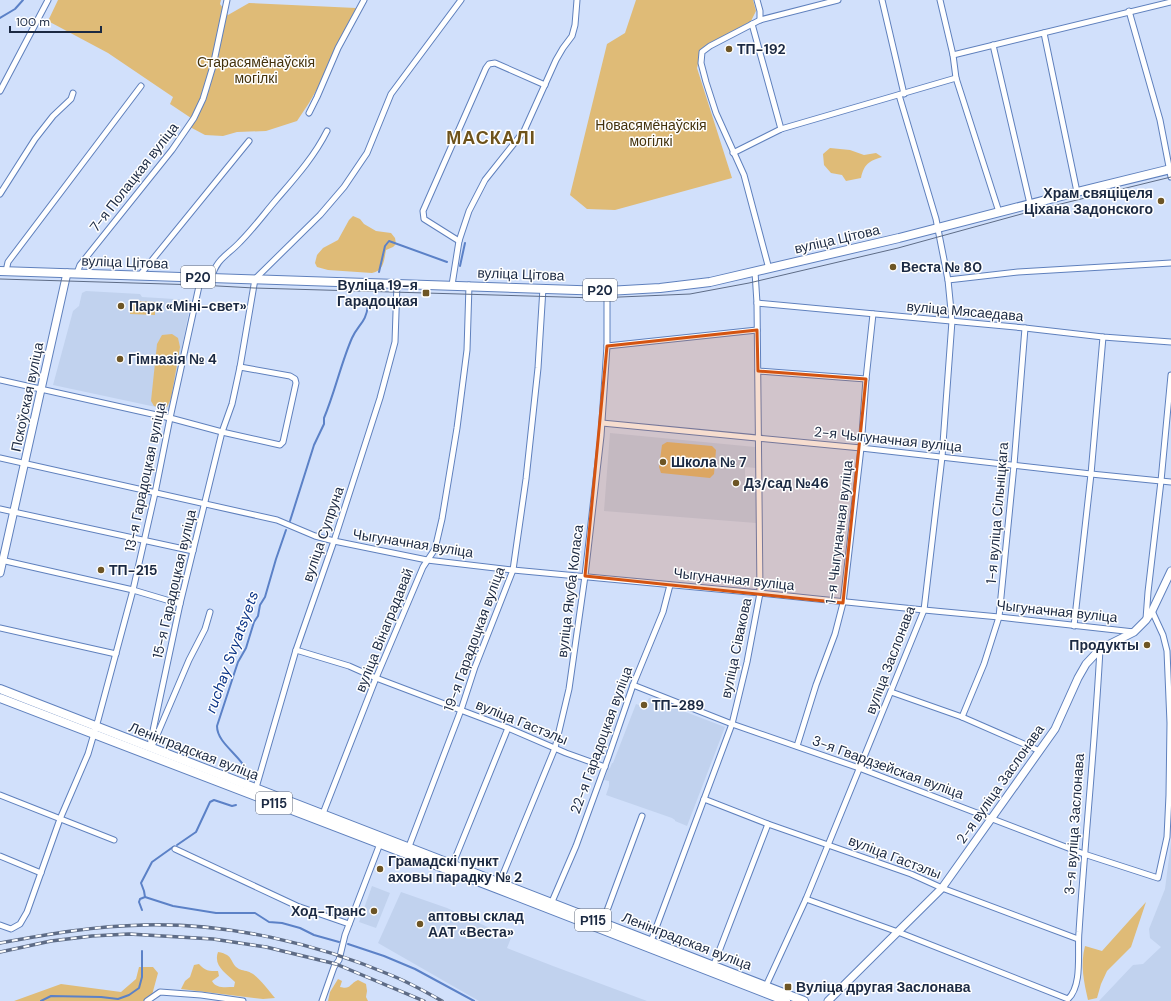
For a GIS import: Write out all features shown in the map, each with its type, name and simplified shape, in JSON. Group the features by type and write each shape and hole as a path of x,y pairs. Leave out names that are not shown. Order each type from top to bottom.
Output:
{"main road":[{"name":"вуліца Цітова","path":"3,271 607,291 660,288 692,284 769,269 899,238 1077,192 1170,172"},
{"name":"Пскоўская вуліца","path":"0,573 1,561 25,464 67,273"},
{"name":"2-я вуліца Заслонава","path":"828,1001 942,888 1055,729 1086,664 1100,649 1134,632 1146,620 1152,611 1171,571"},
{"name":"Ленінградская вуліца","path":"0,689 95,731"},
{"name":"Ленінградская вуліца","path":"0,698 95,731 764,989 804,1001"},
{"name":"Ленінградская вуліца","path":"764,989 786,1001"}],"street":[{"path":"0,91 48,0"},
{"name":"7-я Полацкая вуліца","path":"77,273 80,265 172,150 194,118 203,99 213,66 227,0"},
{"path":"309,113 338,48 364,0"},
{"path":"255,279 320,215 344,187 367,153 391,94 461,0"},
{"path":"452,285 459,240 469,211 485,180 524,131 556,60 572,36 575,25 577,0"},
{"path":"757,0 760,11 760,20"},
{"path":"769,269 744,175 716,114 700,63 702,52 710,46 760,20 838,0"},
{"name":"вуліца Заслонава","path":"764,989 806,899 924,610 942,457 952,321 948,280 938,228 902,94 882,0"},
{"path":"940,0 953,55 956,78 1000,212"},
{"path":"953,55 1171,2"},
{"path":"1129,11 1160,120 1170,172"},
{"path":"752,24 781,129"},
{"path":"1044,33 1077,192"},
{"path":"992,45 1030,204"},
{"path":"459,240 424,219 424,211 488,64 495,63 545,85"},
{"path":"733,153 781,129 956,78"},
{"path":"3,271 8,262 141,86"},
{"path":"0,194 35,139 53,116 71,99 73,93"},
{"path":"212,277 218,262 240,242 310,160 328,131"},
{"path":"140,275 249,141"},
{"path":"948,280 1018,272 1171,263"},
{"name":"вуліца Сівакова","path":"650,945 732,724 747,662 760,593 757,303 754,272"},
{"name":"13-я Гарадоцкая вуліца","path":"0,925 11,929 20,924 27,912 60,819 88,754 133,590 201,277"},
{"name":"15-я Гарадоцкая вуліца","path":"149,752 180,604 222,432 232,404 255,279"},
{"name":"вуліца Супруна","path":"254,792 296,650 334,542 380,398 395,342 397,283"},
{"name":"вуліца Вінаградавай","path":"322,818 376,678 423,567 435,549 442,519 457,428 467,350 469,286"},
{"name":"19-я Гарадоцкая вуліца","path":"407,851 461,710 475,667 513,570 526,479 538,368 543,288"},
{"name":"вуліца Якуба Коласа","path":"499,886 556,748 569,689 585,576 602,423 607,346 607,291"},
{"name":"вуліца Мясаедава","path":"757,303 1025,328 1103,337 1171,342"},
{"name":"1-я Чыгуначная вуліца","path":"797,746 816,685 835,634 843,602 861,448 866,378 873,314"},
{"name":"1-я вуліца Сільніцкага","path":"962,717 984,664 999,617 1014,465 1025,328"},
{"path":"607,346 757,330"},
{"path":"1074,626 1091,474 1103,337"},
{"path":"0,380 170,418 222,432 280,445 283,442 296,383 295,379 290,376 240,367"},
{"path":"758,371 866,378"},
{"path":"1146,620 1148,592 1162,481 1171,375"},
{"name":"2-я Чыгуначная вуліца","path":"602,423 861,448 1171,482"},
{"name":"Чыгуначная вуліца","path":"0,458 277,520 315,536 334,542 427,560 513,570 999,617 1134,632"},
{"path":"0,509 193,551"},
{"path":"1,561 133,590 180,604"},
{"name":"22-я Гарадоцкая вуліца","path":"550,906 576,846 605,767 632,685 663,612 670,585"},
{"path":"1152,611 1163,635 1167,651 1170,723 1170,795"},
{"path":"149,752 189,660 205,629 210,612"},
{"path":"0,628 116,654"},
{"name":"3-я вуліца Заслонава","path":"898,932 1068,999 1072,995 1078,978 1078,939 1100,649"},
{"name":"вуліца Гастэлы","path":"296,650 348,666 605,767"},
{"name":"3-я Гвардзейская вуліца","path":"632,685 732,724 859,768 1084,854 1158,878 1167,837 1170,795"},
{"path":"891,692 962,717 1040,751"},
{"path":"451,868 508,728"},
{"path":"0,795 114,840"},
{"name":"вуліца Гастэлы","path":"704,799 768,824 911,874 942,888 1078,939"},
{"path":"601,926 642,816"},
{"path":"712,969 768,824"},
{"path":"322,1001 334,967 339,960 349,924 381,841"},
{"path":"175,849 297,906 349,924"},
{"path":"0,856 41,873"},
{"path":"806,899 898,932"},
{"path":"147,1001 160,992 201,995 243,1001"}],"highlighted area":[{"path":"757,330 758,371 866,379 843,603 585,576 607,346"}],"shaded area":[{"name":"Гімназія № 4","path":"86,291 140,294 142,297 191,300 170,410 53,385 73,311 79,306 82,293"},
{"name":"Школа № 7","path":"610,433 755,447 756,468 745,467 745,479 756,479 756,523 604,511"},
{"path":"649,698 725,727 687,826 675,821 672,818 606,795 609,781 604,780 608,769 613,763 636,704 645,707"},
{"path":"1171,842 1171,1001 1099,1001 1133,965 1143,964 1161,947 1150,938 1149,929 1165,889"},
{"path":"372,886 390,893 376,928 359,922"},
{"path":"401,892 447,908 511,938 507,948 647,1001 479,1001 378,943"}],"green space":[{"name":"Старасямёнаўскія могілкі","path":"58,0 221,0 220,4 228,15 249,3 356,8 327,72 297,121 266,131 237,132 223,136 205,135 190,127 194,120 170,104 173,97 108,53 48,21"},
{"name":"Новасямёнаўскія могілкі","path":"636,0 753,0 756,11 751,21 702,48 697,68 732,178 615,210 587,209 570,195 607,44 625,33"},
{"path":"830,148 850,150 864,155 876,153 882,157 874,160 866,166 861,178 846,181 842,175 831,173 824,165 823,154"},
{"path":"353,216 360,219 364,224 376,231 391,233 395,238 396,244 386,250 384,261 379,270 372,273 328,270 317,267 315,263 317,255 323,248 338,240 349,220"},
{"path":"131,301 155,302 155,315 130,314"},
{"path":"172,334 178,338 180,347 171,399 167,407 161,408 154,406 151,401 157,344 162,335"},
{"path":"667,442 712,446 716,450 714,474 710,478 661,473 659,467 662,445"},
{"path":"1146,902 1131,947 1107,971 1097,998 1088,1000 1083,967 1085,946 1102,951"},
{"path":"218,952 227,955 239,969 248,971 257,977 275,998 263,999 181,989 185,981 190,977 194,965 199,964 207,970 218,971 219,976 212,981 214,984 222,987 234,987 235,982 221,969 217,961"},
{"path":"139,967 153,967 158,973 152,995 145,1001 14,1001 61,984 121,992 136,979"},
{"path":"338,979 342,981 340,987 344,988 358,980 366,984 366,997 368,1001 328,1001 330,992"}],"waterway":[{"path":"0,18 15,9 23,0"},
{"name":"ruchay Svyatsyets","path":"379,272 385,246 389,241 447,262"},
{"path":"460,266 465,243"},
{"name":"ruchay Svyatsyets","path":"290,521 314,445 324,424 324,418 345,357 352,338 366,316 368,305"},
{"name":"ruchay Svyatsyets","path":"248,773 241,761 221,739 217,726 238,662 246,648 254,622 258,616 260,605 265,597 286,530"},
{"name":"ruchay Svyatsyets","path":"177,845 196,832 210,802 214,800 232,806 236,805"},
{"name":"ruchay Svyatsyets","path":"142,910 139,902 140,899 145,897 141,883 152,862 173,847"},
{"path":"145,897 173,906 216,913 255,913 269,922 282,923 300,928 314,935 339,942"},
{"path":"348,944 384,956 415,969 474,1001"},
{"name":"ruchay Svyatsyets","path":"41,1001 51,996 101,997 118,999 129,995 139,988 142,977 142,951"}],"tram line":[{"path":"0,279 597,298 690,294 749,283 898,248 1036,210 1171,177"}],"railway":[{"path":"0,943 72,931 108,927 144,925 208,927 271,937 333,954 364,964 399,979 442,1001"},
{"path":"0,952 51,941 92,936 129,934 213,939 266,947 336,964 424,1001"}],"place":[{"name":"ТП-192","path":"729,49"},
{"name":"Храм свяціцеля Ціхана Задонского","path":"1161,201"},
{"name":"Веста № 80","path":"893,267"},
{"name":"Вуліца 19-я Гарадоцкая","path":"426,293"},
{"name":"Парк «Міні-свет»","path":"121,306"},
{"name":"Гімназія № 4","path":"120,359"},
{"name":"Школа № 7","path":"663,462"},
{"name":"Дз/сад №46","path":"736,483"},
{"name":"ТП-215","path":"101,570"},
{"name":"Продукты","path":"1147,645"},
{"name":"ТП-289","path":"644,705"},
{"name":"Грамадскі пункт аховы парадку № 2","path":"380,869"},
{"name":"Ход-Транс","path":"374,911"},
{"name":"аптовы склад ААТ «Веста»","path":"420,924"},
{"name":"Вуліца другая Заслонава","path":"788,987"}],"district":[{"name":"МАСКАЛІ","path":"491,138"}]}
